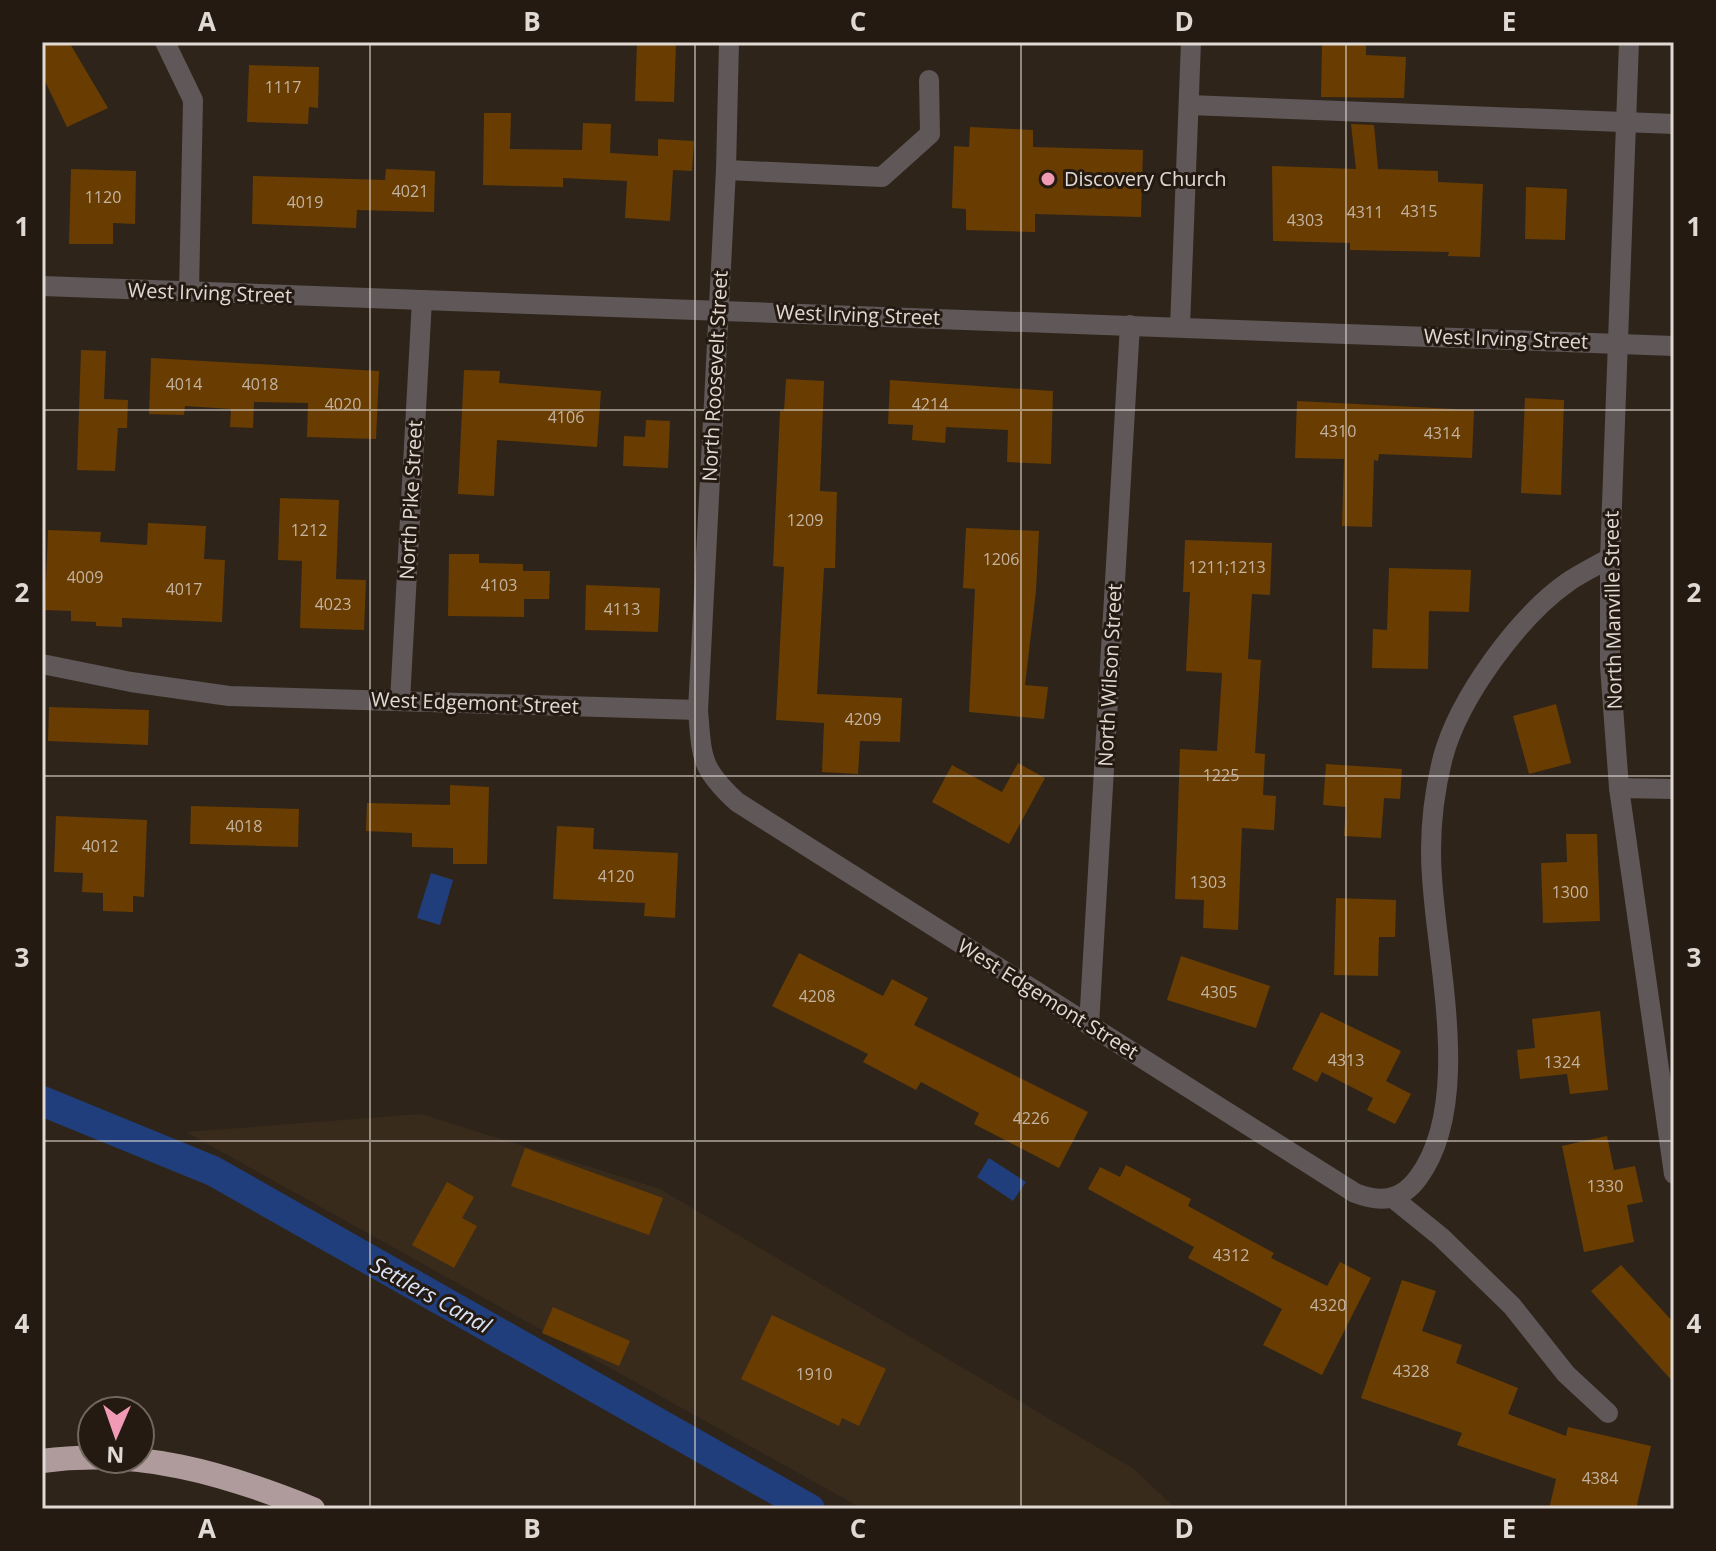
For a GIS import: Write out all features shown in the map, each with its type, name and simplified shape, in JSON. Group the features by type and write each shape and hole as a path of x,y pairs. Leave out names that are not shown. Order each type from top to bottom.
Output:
{"highway":[{"path":"42,1461 176,1463 252,1484 313,1509"}],"street":[{"path":"165,42 193,100 189,292"},
{"name":"North Roosevelt Street","path":"698,710 726,170 729,42"},
{"path":"1180,327 1191,42"},
{"name":"North Manville Street","path":"1629,42 1610,558 1610,666 1619,788 1674,1174"},
{"path":"726,170 882,177 930,134 929,80"},
{"path":"1189,105 1674,124"},
{"name":"West Irving Street","path":"42,286 1674,346"},
{"name":"North Pike Street","path":"400,701 422,300"},
{"name":"North Wilson Street","path":"1089,1025 1130,325"},
{"path":"1608,1413 1566,1374 1512,1306 1441,1237 1394,1199 1411,1187 1432,1160 1446,1115 1448,1059 1431,874 1432,815 1444,755 1466,704 1503,645 1567,582 1610,558"},
{"name":"West Edgemont Street","path":"42,664 131,682 229,696 698,710 702,761 716,783 737,802 1355,1193 1373,1200 1394,1199"},
{"path":"1619,788 1674,789"}],"shaded area":[{"path":"421,1114 660,1189 1134,1469 1176,1509 863,1509 186,1132"}],"water":[{"path":"431,873 453,880 440,925 417,918"},
{"path":"989,1158 1026,1182 1013,1201 977,1177"}],"building":[{"path":"42,42 69,42 108,108 67,127 42,75"},
{"path":"637,42 676,42 674,102 635,101"},
{"path":"1322,42 1366,42 1366,55 1406,57 1404,98 1321,97"},
{"path":"249,65 319,67 318,108 309,107 308,124 247,122"},
{"path":"484,113 511,113 510,149 582,150 583,123 611,124 610,153 658,156 658,139 694,141 692,171 673,170 670,221 625,218 627,181 563,178 563,187 483,185"},
{"path":"1351,124 1374,125 1378,169 1438,171 1438,182 1483,184 1480,257 1448,256 1449,252 1350,250 1350,243 1273,241 1272,166 1356,169"},
{"name":"Discovery Church","path":"970,127 1033,130 1033,147 1143,150 1141,217 1035,214 1035,232 966,230 966,209 952,208 954,146 969,147"},
{"path":"71,169 136,171 135,224 113,223 113,244 69,244"},
{"path":"386,169 435,171 434,212 357,210 356,228 252,224 253,176 385,180"},
{"path":"1526,187 1567,189 1565,240 1525,239"},
{"path":"81,350 106,351 104,399 128,400 127,428 118,428 115,471 77,470"},
{"path":"151,358 379,371 376,439 307,437 308,403 254,402 253,428 230,427 231,409 185,406 184,415 149,414"},
{"path":"464,370 500,371 499,383 601,391 597,447 497,440 494,496 458,494"},
{"path":"786,379 824,381 820,491 837,492 835,568 824,568 817,694 902,698 900,742 860,741 858,774 822,772 824,723 776,720 784,567 773,566 780,411 784,411"},
{"path":"890,380 1053,391 1051,464 1007,462 1008,430 946,427 945,443 912,440 913,425 888,424"},
{"path":"1525,398 1564,400 1561,495 1521,493"},
{"path":"1297,401 1474,410 1472,458 1379,454 1378,461 1374,460 1372,527 1342,526 1344,459 1295,458"},
{"path":"646,420 670,421 668,468 623,466 624,436 645,437"},
{"path":"280,498 339,500 336,579 366,580 364,630 300,628 302,561 278,560"},
{"path":"148,523 206,526 204,559 225,560 222,622 122,618 122,627 96,626 96,622 71,621 71,611 45,610 48,530 101,532 100,542 147,545"},
{"path":"966,528 1039,531 1036,591 1025,685 1048,687 1044,719 969,712 975,589 963,588"},
{"path":"1185,540 1272,543 1270,595 1252,594 1248,659 1261,660 1255,753 1265,754 1263,795 1276,796 1274,830 1242,828 1238,930 1203,928 1204,900 1175,899 1180,749 1217,751 1222,673 1186,671 1190,592 1183,592"},
{"path":"449,554 479,554 479,563 523,564 523,571 550,571 549,599 524,599 524,617 448,616"},
{"path":"1389,568 1471,570 1469,612 1429,611 1428,669 1372,668 1373,629 1387,630"},
{"path":"586,585 660,588 658,632 585,630"},
{"path":"1556,704 1571,763 1529,774 1513,716"},
{"path":"49,707 149,710 148,745 48,741"},
{"path":"1018,763 1045,778 1009,844 932,802 952,765 1002,792"},
{"path":"1326,764 1402,769 1400,799 1384,798 1381,838 1344,836 1346,807 1323,805"},
{"path":"450,785 489,787 487,864 453,864 453,848 412,847 412,833 366,831 367,803 450,805"},
{"path":"191,806 299,809 298,847 190,844"},
{"path":"56,816 147,820 144,897 133,896 133,912 103,911 103,893 82,892 83,873 54,872"},
{"path":"557,826 594,828 593,849 678,853 675,918 644,916 645,903 553,899"},
{"path":"1566,834 1597,834 1600,921 1543,923 1541,863 1567,862"},
{"path":"1336,898 1396,900 1395,937 1379,937 1378,976 1334,975"},
{"path":"799,953 883,996 892,979 928,998 914,1025 1088,1112 1059,1168 974,1124 979,1113 921,1082 916,1090 863,1062 868,1054 772,1006"},
{"path":"1181,956 1270,986 1256,1028 1167,1000"},
{"path":"1600,1011 1608,1090 1570,1094 1567,1074 1520,1079 1517,1050 1535,1048 1532,1019"},
{"path":"1321,1012 1401,1051 1386,1081 1411,1094 1395,1124 1367,1110 1373,1098 1322,1072 1317,1082 1292,1069"},
{"path":"1607,1136 1614,1170 1635,1166 1643,1202 1627,1205 1634,1242 1584,1252 1562,1146"},
{"path":"525,1148 663,1198 649,1235 511,1186"},
{"path":"1126,1165 1191,1199 1188,1206 1274,1253 1271,1258 1327,1286 1340,1262 1371,1278 1322,1375 1263,1345 1282,1309 1188,1258 1194,1247 1088,1189 1100,1167 1120,1177"},
{"path":"447,1182 474,1197 462,1218 477,1226 454,1268 412,1245"},
{"path":"1621,1265 1674,1323 1674,1383 1591,1291"},
{"path":"1402,1280 1436,1291 1422,1331 1462,1345 1456,1363 1518,1388 1508,1414 1566,1436 1568,1427 1651,1446 1636,1509 1549,1509 1556,1479 1457,1445 1462,1433 1361,1398"},
{"path":"553,1307 630,1341 619,1366 542,1333"},
{"path":"772,1315 886,1369 859,1426 842,1418 839,1426 741,1379"}],"waterway":[{"name":"Settlers Canal","path":"42,1101 213,1171 810,1509"}],"place":[{"name":"Discovery Church","path":"1048,179"}]}
